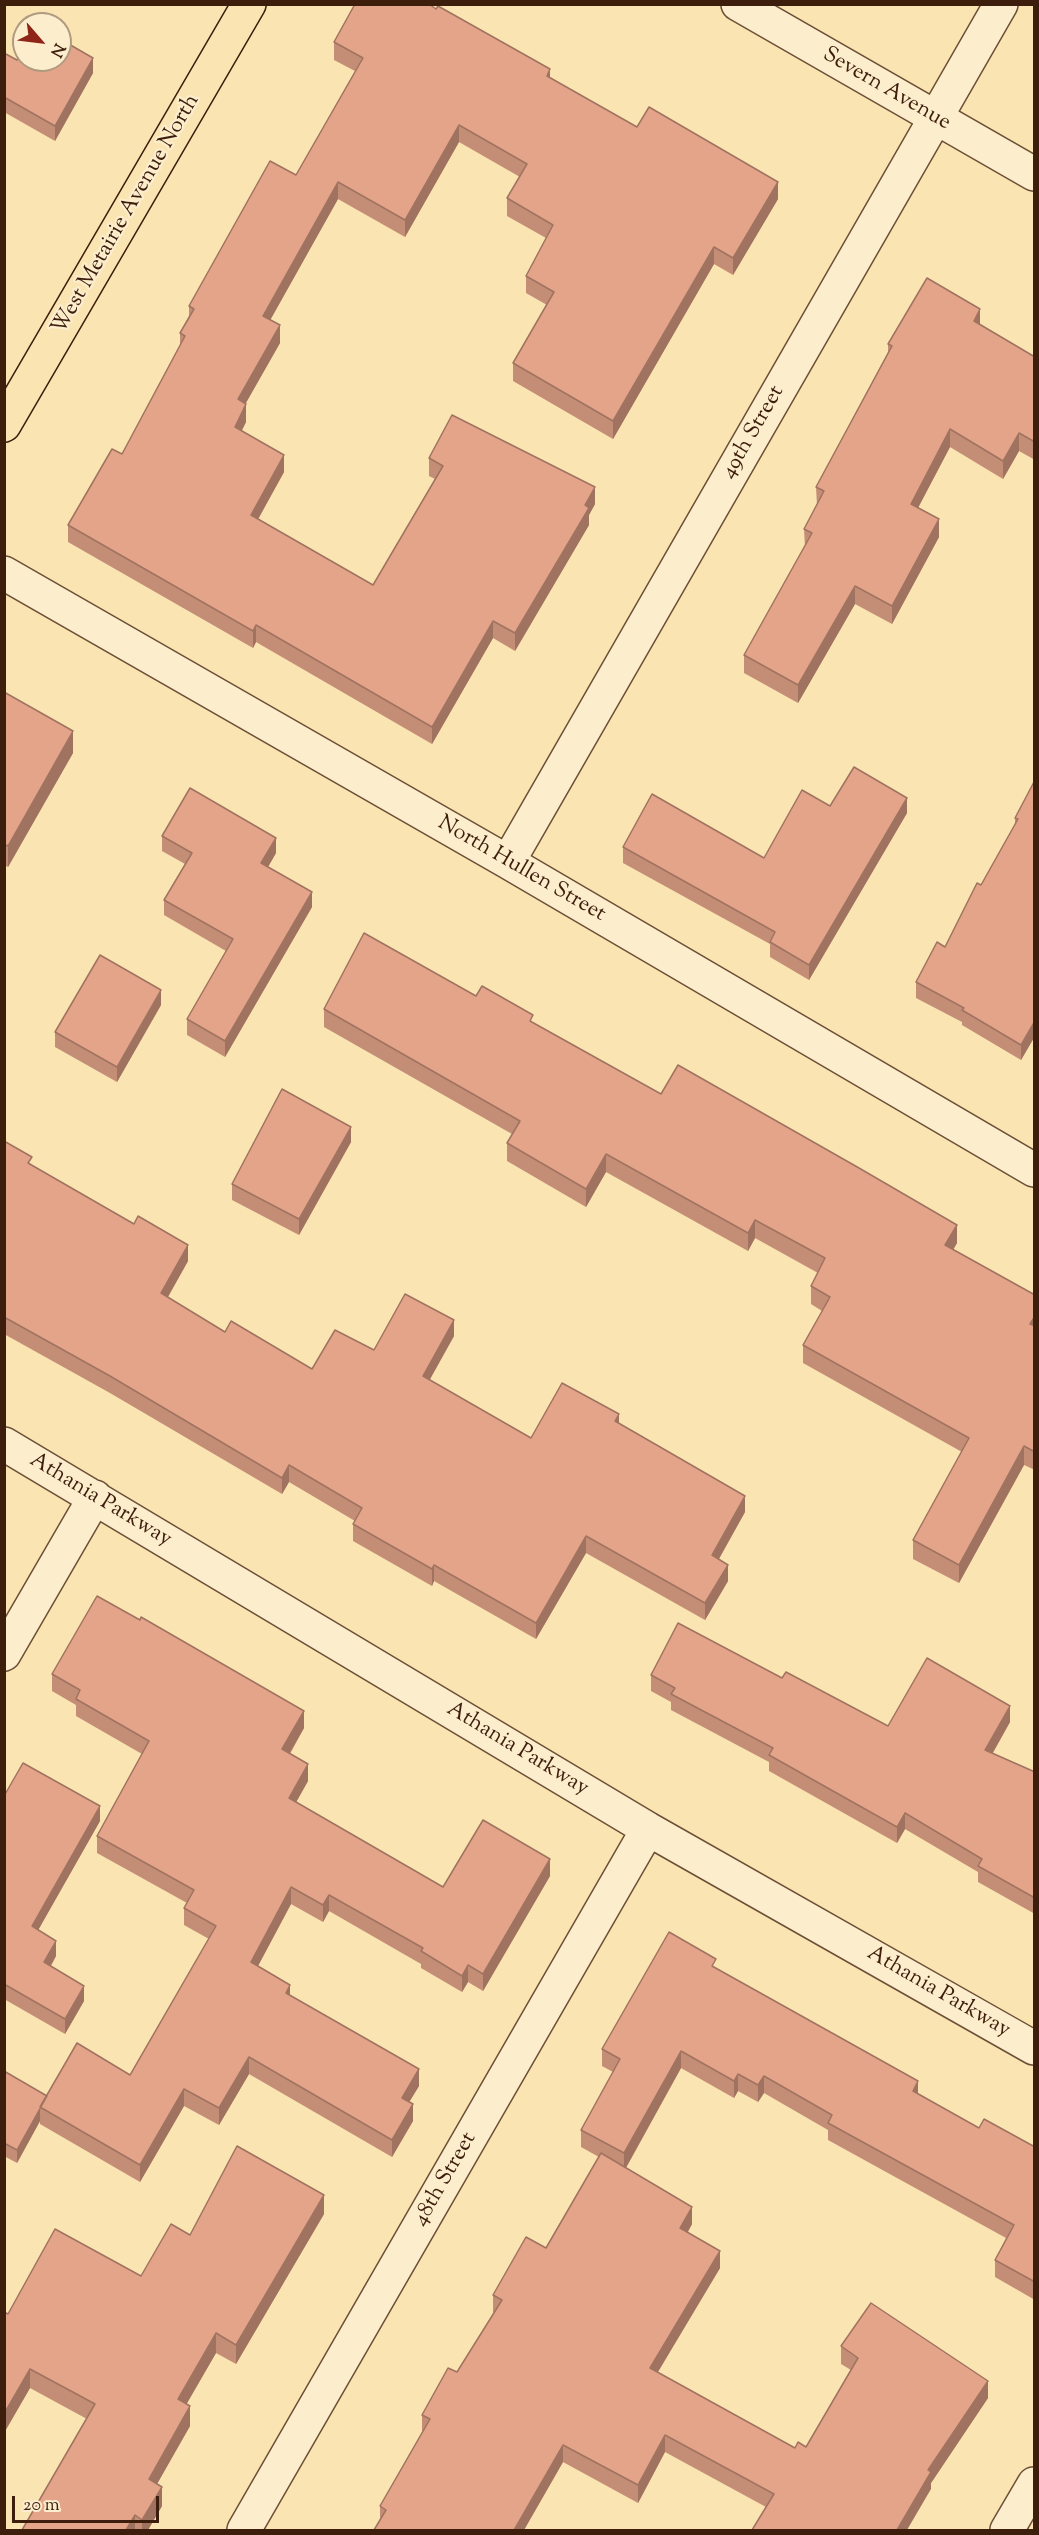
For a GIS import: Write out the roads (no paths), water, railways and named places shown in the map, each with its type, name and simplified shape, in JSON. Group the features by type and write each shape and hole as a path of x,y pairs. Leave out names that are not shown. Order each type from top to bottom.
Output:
{"main road":[{"name":"West Metairie Avenue North","path":"4,425 249,4"}],"street":[{"name":"Severn Avenue","path":"738,4 1035,174"},
{"name":"49th Street","path":"508,862 1001,4"},
{"name":"North Hullen Street","path":"4,573 508,862 1035,1170"},
{"name":"Athania Parkway","path":"4,1444 648,1829 1035,2048"},
{"path":"4,1654 95,1497"},
{"name":"48th Street","path":"244,2530 648,1829"},
{"path":"1007,2530 1035,2484"}]}
